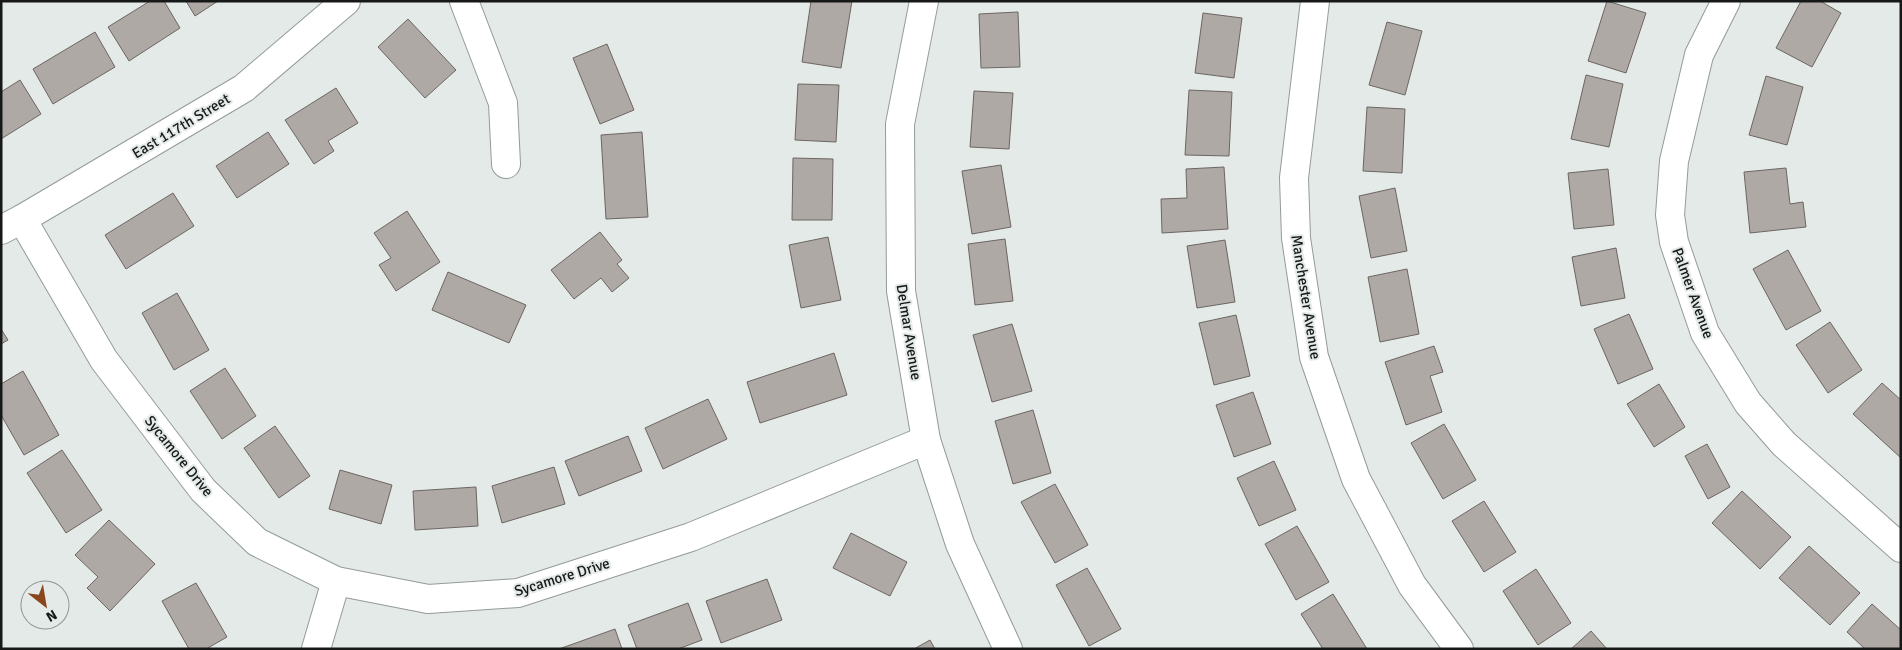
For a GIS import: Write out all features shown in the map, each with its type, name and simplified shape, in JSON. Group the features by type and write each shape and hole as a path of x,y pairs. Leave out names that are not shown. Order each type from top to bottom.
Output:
{"street":[{"name":"East 117th Street","path":"12,225 244,88 346,1"},
{"path":"464,1 503,103 506,164"},
{"name":"Delmar Avenue","path":"924,1 900,124 901,291 926,440 960,544 1008,649"},
{"name":"Manchester Avenue","path":"1316,1 1294,178 1296,238 1314,357 1356,479 1412,584 1459,649"},
{"name":"Palmer Avenue","path":"1726,1 1698,55 1674,161 1670,215 1674,242 1705,333 1748,403 1784,444 1901,548"},
{"name":"Sycamore Drive","path":"12,225 104,360 203,490 257,542 336,580 428,599 518,593 691,536 926,440"},
{"path":"316,649 336,580"}],"building":[{"path":"150,1 164,1 180,28 129,61 108,27"},
{"path":"186,1 218,1 195,16"},
{"path":"811,1 852,1 841,68 802,62"},
{"path":"1607,1 1646,13 1626,73 1588,61"},
{"path":"1801,1 1820,1 1841,13 1812,67 1776,48"},
{"path":"1018,12 1020,67 981,68 979,14"},
{"path":"1203,13 1242,18 1234,78 1195,73"},
{"path":"408,19 456,70 425,98 378,47"},
{"path":"1387,22 1422,31 1405,95 1369,85"},
{"path":"95,32 115,67 53,104 33,69"},
{"path":"607,44 634,110 600,124 573,58"},
{"path":"1586,75 1623,84 1609,147 1571,139"},
{"path":"1766,76 1803,87 1787,145 1749,135"},
{"path":"20,80 41,114 1,139 1,92"},
{"path":"798,84 839,85 836,142 795,140"},
{"path":"336,88 358,123 328,141 334,151 314,164 285,120"},
{"path":"1189,90 1232,92 1229,156 1185,155"},
{"path":"974,91 1013,93 1009,149 970,147"},
{"path":"1367,107 1405,109 1402,173 1363,171"},
{"path":"268,132 289,164 237,198 216,166"},
{"path":"642,132 648,217 606,219 601,135"},
{"path":"793,158 833,159 832,220 792,220"},
{"path":"1001,165 1011,227 972,234 962,171"},
{"path":"1224,167 1228,229 1162,233 1161,199 1187,198 1186,169"},
{"path":"1786,168 1790,204 1803,202 1806,227 1750,233 1744,172"},
{"path":"1608,169 1614,225 1574,229 1568,173"},
{"path":"1395,188 1407,251 1371,258 1359,196"},
{"path":"173,193 194,226 126,269 105,235"},
{"path":"407,211 440,262 396,291 379,265 391,258 374,233"},
{"path":"600,232 622,260 617,264 629,278 612,292 601,278 574,299 551,270"},
{"path":"828,237 841,300 801,308 789,245"},
{"path":"1005,239 1013,301 975,305 968,244"},
{"path":"1225,240 1235,302 1197,308 1187,246"},
{"path":"1616,248 1625,298 1581,306 1572,257"},
{"path":"1788,250 1821,311 1786,330 1753,269"},
{"path":"1407,269 1419,334 1380,342 1368,277"},
{"path":"448,272 526,305 509,343 432,310"},
{"path":"177,293 209,350 174,370 142,313"},
{"path":"1629,314 1653,369 1618,384 1594,329"},
{"path":"1236,315 1250,376 1214,385 1199,323"},
{"path":"1830,322 1862,370 1828,393 1796,345"},
{"path":"1012,324 1032,391 992,402 973,335"},
{"path":"1,329 8,340 1,344"},
{"path":"1434,346 1443,372 1430,376 1442,412 1406,425 1385,362"},
{"path":"834,353 847,395 760,423 747,382"},
{"path":"225,368 256,416 222,439 190,391"},
{"path":"23,371 59,435 24,455 1,415 1,384"},
{"path":"1882,383 1901,400 1901,458 1853,414"},
{"path":"1659,384 1685,427 1654,447 1627,404"},
{"path":"1253,392 1271,444 1234,457 1216,405"},
{"path":"708,399 727,439 663,469 645,428"},
{"path":"1033,410 1051,473 1013,484 995,421"},
{"path":"1444,424 1476,480 1443,499 1411,443"},
{"path":"275,426 310,476 279,498 244,448"},
{"path":"628,436 642,471 579,496 565,461"},
{"path":"1707,444 1730,487 1708,499 1685,456"},
{"path":"62,450 102,510 66,533 27,473"},
{"path":"1274,461 1296,510 1259,526 1237,478"},
{"path":"554,467 565,504 502,523 492,486"},
{"path":"340,470 392,485 381,524 329,509"},
{"path":"1055,484 1088,545 1055,563 1021,502"},
{"path":"476,487 478,526 415,530 413,491"},
{"path":"1742,491 1791,537 1760,569 1712,523"},
{"path":"1484,501 1516,552 1484,572 1452,521"},
{"path":"109,520 155,564 110,611 87,588 98,577 75,555"},
{"path":"1297,526 1329,582 1296,600 1265,544"},
{"path":"851,533 907,562 890,596 833,568"},
{"path":"1809,546 1860,593 1830,625 1779,578"},
{"path":"1087,568 1121,629 1089,646 1056,585"},
{"path":"1536,569 1571,623 1538,645 1503,591"},
{"path":"767,579 782,620 721,643 706,601"},
{"path":"196,583 227,637 206,649 189,649 162,601"},
{"path":"1333,594 1367,649 1323,649 1301,614"},
{"path":"688,603 702,640 678,649 637,649 628,625"},
{"path":"1872,604 1901,630 1901,649 1865,649 1847,632"},
{"path":"615,629 622,649 559,649"},
{"path":"1591,631 1607,649 1571,649"},
{"path":"930,640 935,649 914,649"}]}
